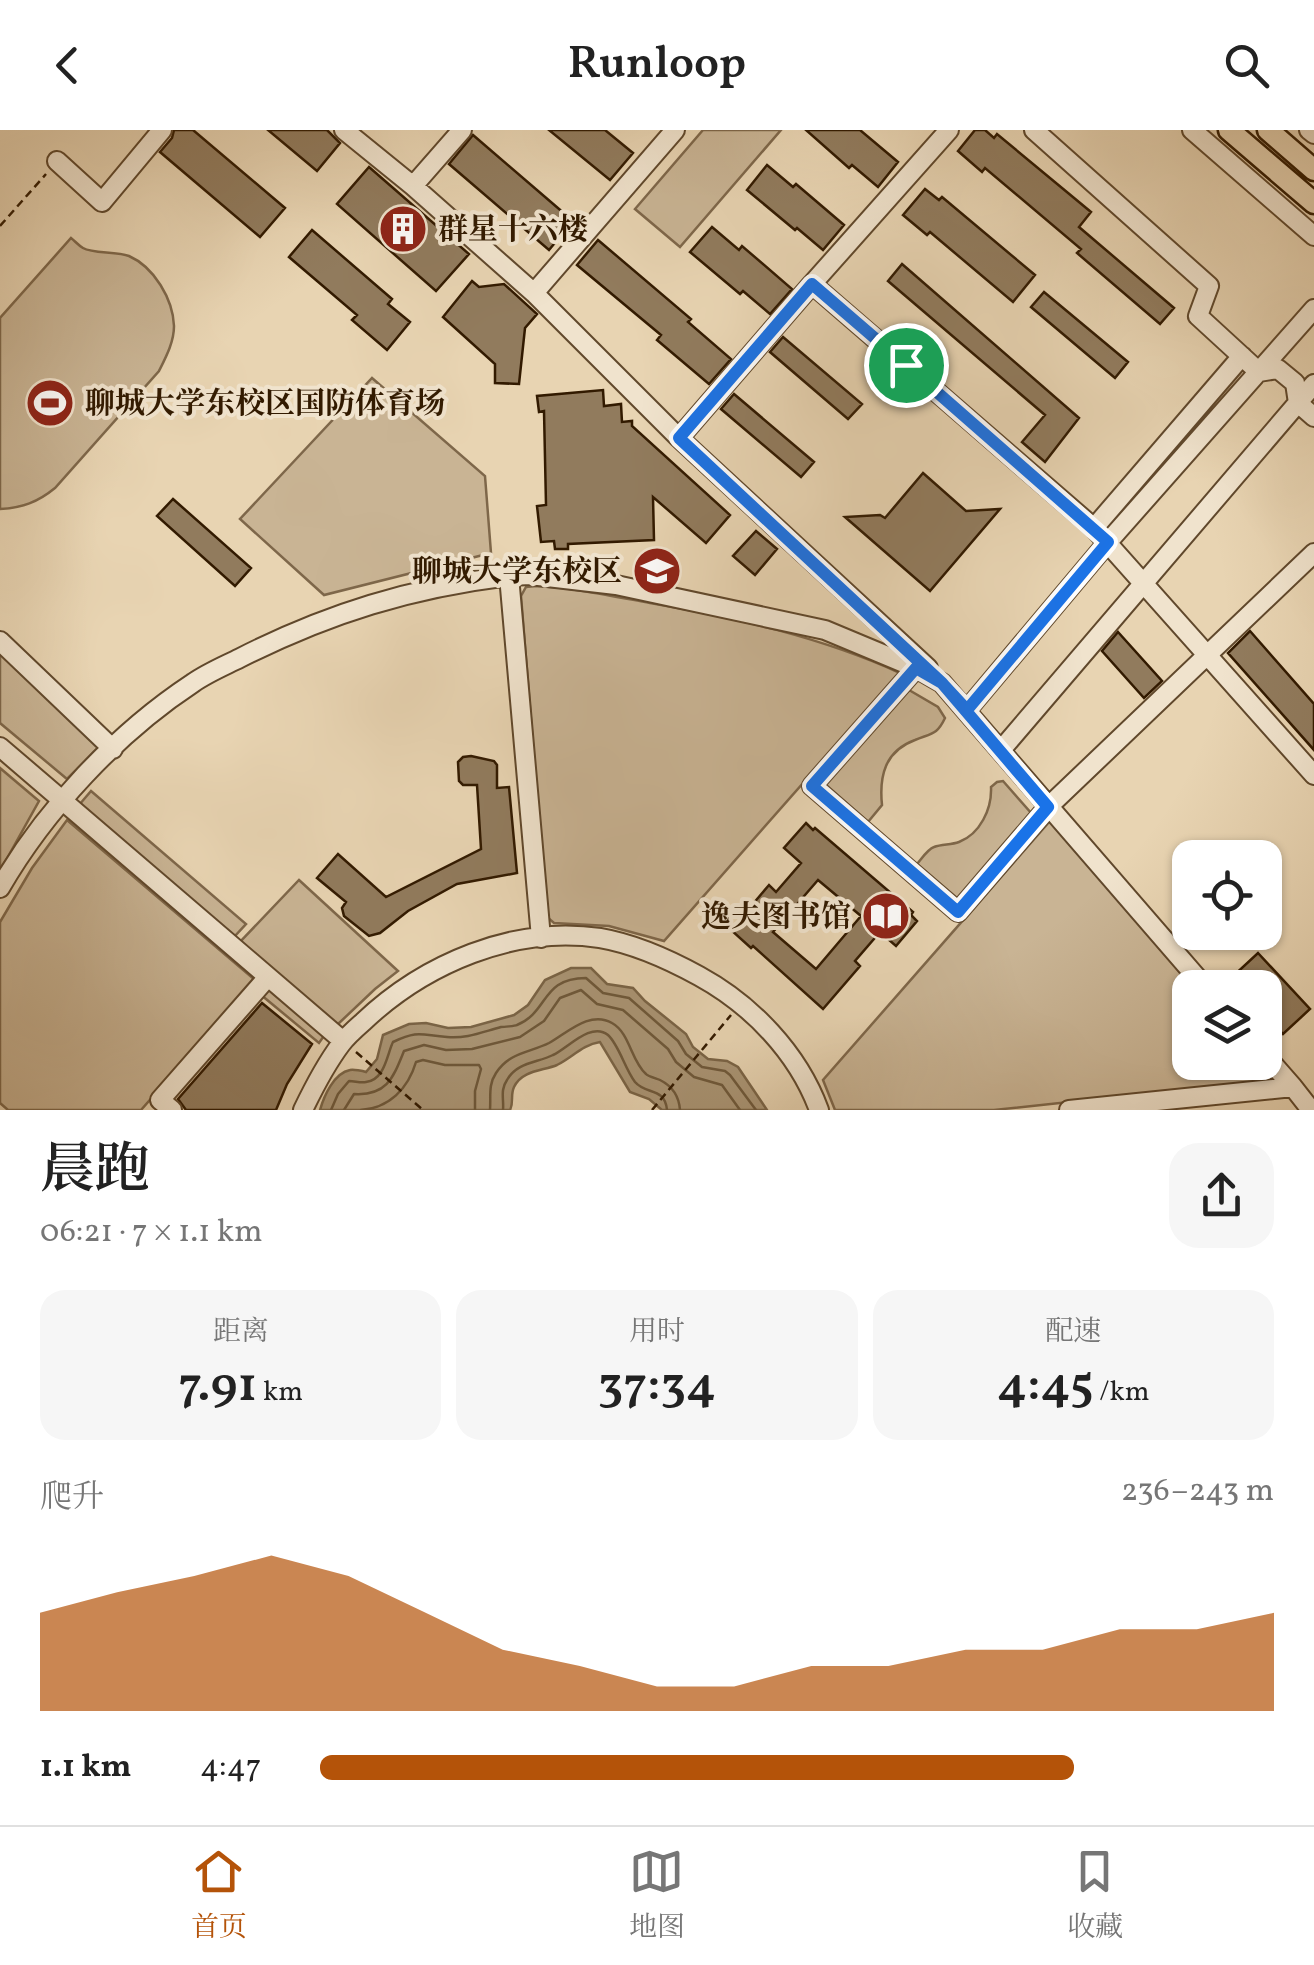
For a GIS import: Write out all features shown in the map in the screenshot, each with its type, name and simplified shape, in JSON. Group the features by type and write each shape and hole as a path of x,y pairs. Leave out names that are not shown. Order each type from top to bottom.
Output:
{"main road":[{"path":"1229,130 1314,203"},
{"path":"1268,130 1314,170"}],"street":[{"path":"57,161 102,202 162,130"},
{"path":"344,130 366,136 413,186 534,293 900,653 942,683"},
{"path":"413,186 462,130"},
{"path":"534,293 675,130"},
{"path":"679,438 949,130"},
{"path":"1034,130 1208,286 1198,316 1258,372"},
{"path":"1192,130 1314,236"},
{"path":"812,284 1094,528 1314,774"},
{"path":"967,710 1108,542 1314,309"},
{"path":"1094,528 1242,356"},
{"path":"1258,372 1278,369 1295,383 1298,403 1314,417"},
{"path":"1000,750 1314,384"},
{"path":"916,668 812,786 958,912 1048,807 1314,553"},
{"path":"0,888 34,838 90,771 112,748 195,681 342,612 392,596 461,582 530,575 586,580 740,611 825,630 900,653 942,683 967,710 1190,970"},
{"path":"510,576 541,938"},
{"path":"0,641 112,748"},
{"path":"0,747 343,1041"},
{"path":"303,1110 343,1041 396,992 460,957 510,942 554,936 600,938 658,954 723,989 776,1037 819,1110"},
{"path":"172,1110 160,1100 267,978"},
{"path":"1282,1075 1312,1110"},
{"path":"1069,1110 1292,1087"}],"path":[{"path":"0,226 57,161"},
{"path":"652,1110 740,1004"},
{"path":"343,1041 423,1110"}],"shaded area":[{"path":"703,130 781,130 680,247 635,209"},
{"path":"71,238 87,250 129,256 146,268 170,305 173,338 159,371 55,488 29,503 0,509 0,318"},
{"path":"372,378 485,476 491,553 324,595 240,519"},
{"path":"526,587 746,622 840,649 900,673 664,941 609,926 554,923 547,917 521,596"},
{"path":"0,652 101,745 67,779 0,723"},
{"path":"909,690 938,707 945,718 936,731 905,745 891,758 883,775 882,805 868,822 825,784"},
{"path":"0,768 39,801 0,871"},
{"path":"1003,781 1032,814 958,899 917,864 932,848 959,842 973,833 987,812 991,787"},
{"path":"91,791 246,924 234,937 79,805"},
{"path":"67,820 255,980 141,1110 8,1110 0,1103 0,922"},
{"path":"1050,821 1178,970 1172,970 1172,1080 1273,1080 994,1110 835,1110 823,1080"},
{"path":"299,880 398,971 337,1025 240,942"},
{"path":"268,985 326,1033 319,1043 260,994"}],"water":[{"path":"571,968 591,968 607,984 633,988 686,1034 693,1047 708,1059 738,1067 767,1110 662,1110 649,1099 630,1092 600,1042 557,1065 522,1077 514,1087 510,1110 320,1110 339,1076 351,1070 366,1072 377,1059 383,1035 409,1024 471,1027 514,1015 528,1005 545,980"}],"building":[{"path":"174,130 193,130 285,208 260,237 160,152"},
{"path":"268,130 327,130 340,143 317,171"},
{"path":"549,130 605,130 633,153 610,180"},
{"path":"806,130 860,130 898,162 878,187 852,165 849,168"},
{"path":"975,130 985,130 994,138 997,134 1091,212 1079,227 1174,308 1160,324 1077,253 1081,249 985,168 982,172 958,151"},
{"path":"473,135 573,221 549,250 449,164"},
{"path":"767,165 844,225 823,250 747,190"},
{"name":"群星十六楼","path":"369,167 469,254 436,291 337,204"},
{"path":"925,189 939,200 942,197 1035,275 1013,302 930,232 927,235 903,215"},
{"path":"712,227 739,250 742,246 792,289 770,314 690,252"},
{"path":"312,230 392,299 388,304 410,322 387,350 352,320 357,315 289,257"},
{"path":"598,240 691,319 688,322 731,359 709,384 657,340 661,335 577,265"},
{"path":"902,264 1079,418 1045,462 1022,442 1045,415 888,281"},
{"path":"472,281 479,287 504,284 537,314 525,328 519,384 495,383 495,364 443,317"},
{"path":"1044,292 1128,362 1115,378 1031,307"},
{"path":"783,337 862,404 848,419 770,352"},
{"path":"603,390 604,406 621,404 622,422 632,421 632,426 730,515 706,543 653,497 654,540 568,544 568,549 555,549 554,541 541,542 537,506 546,505 544,411 539,412 537,396"},
{"path":"734,394 814,462 801,477 721,409"},
{"path":"923,473 966,511 1000,509 930,591 845,517 885,518"},
{"path":"173,499 251,568 235,586 157,516"},
{"path":"756,531 777,549 755,575 733,556"},
{"path":"1250,631 1314,704 1314,750 1228,653"},
{"path":"1118,632 1162,681 1144,698 1102,651"},
{"path":"471,756 494,761 497,788 509,787 517,873 457,884 408,911 380,933 369,936 344,916 342,908 346,902 317,878 338,854 386,897 481,849 477,785 463,785 459,781 458,762"},
{"name":"逸夫图书馆","path":"806,823 913,912 911,915 917,921 896,946 880,932 855,961 860,966 823,1009 731,930 769,885 776,892 801,863 784,848","holes":["818,880 861,916 816,969 773,932"]},
{"path":"1258,953 1274,970 1240,970"},
{"path":"1282,979 1310,1009 1282,1033"},
{"path":"262,1003 312,1044 276,1110 186,1110 178,1099"}],"place":[{"name":"群星十六楼","path":"403,229"},
{"name":"聊城大学东校区国防体育场","path":"50,403"},
{"name":"聊城大学东校区","path":"657,571"},
{"name":"逸夫图书馆","path":"886,916"}],"route":[{"path":"906,365 812,284 679,438 942,683 1048,807 958,912 812,786 916,668 942,683 967,710 1108,542 906,365"}]}
